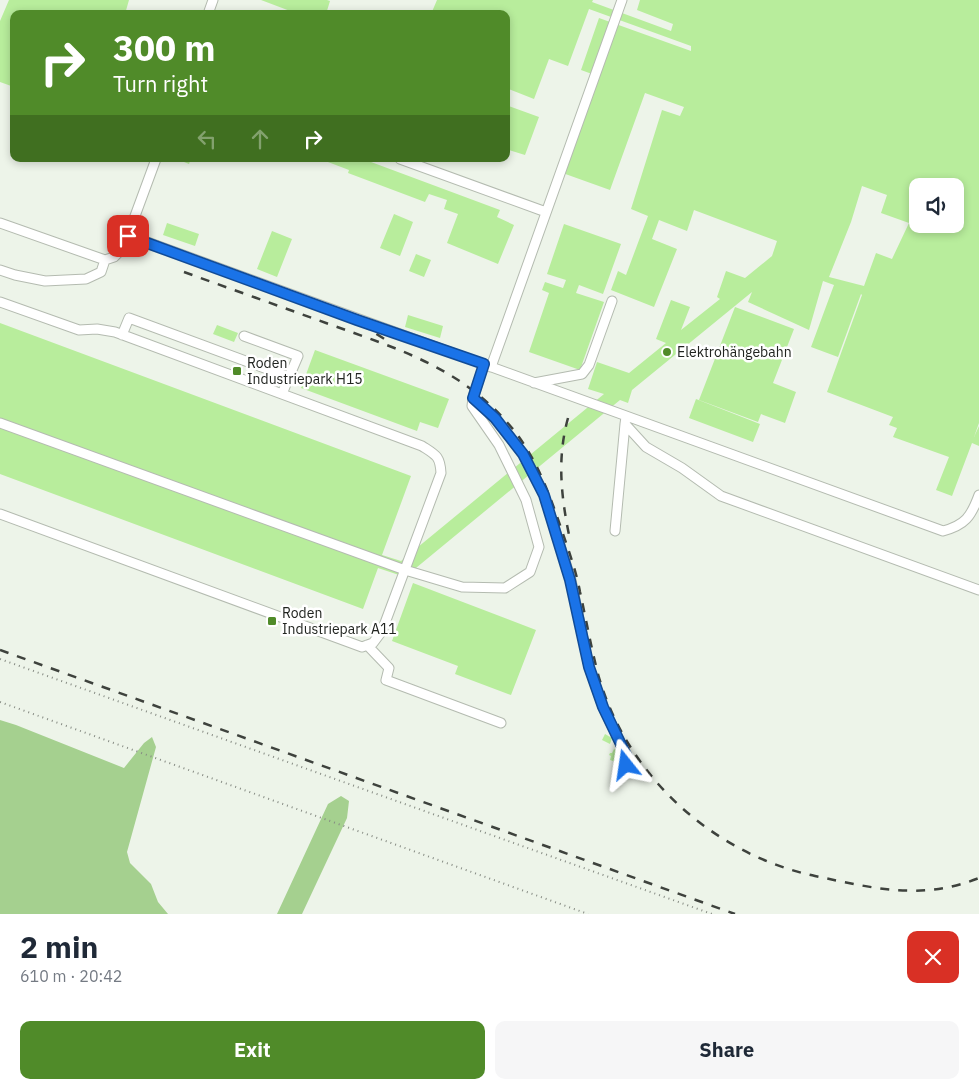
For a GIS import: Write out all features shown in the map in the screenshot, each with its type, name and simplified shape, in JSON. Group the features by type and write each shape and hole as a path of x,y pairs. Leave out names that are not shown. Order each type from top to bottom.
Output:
{"street":[{"path":"0,423 405,570 462,587 505,588 530,572 539,547 526,500 499,445 472,406 473,398 546,212 622,0"},
{"path":"0,223 105,260 114,257 122,249 128,236 155,162"},
{"path":"408,162 546,212"},
{"path":"128,236 357,320 487,365 626,420 943,531 958,527 972,513 979,495"},
{"path":"0,270 45,281 86,280 101,272 105,260"},
{"path":"533,383 582,374 589,365 612,301"},
{"path":"0,302 79,330 97,329 122,335 422,446 435,454 440,461 441,473 382,631 373,643 362,647 0,514"},
{"path":"122,335 129,318 289,376"},
{"path":"244,336 298,356 282,394"},
{"path":"218,370 225,353"},
{"path":"473,398 495,418 523,454 544,495 570,580 589,667 603,707 628,759 626,765"},
{"path":"615,531 626,420"},
{"path":"626,420 646,447 682,468 721,496 979,590"},
{"path":"367,645 388,668 386,680 501,723"}],"path":[{"path":"0,659 712,914"},
{"path":"0,702 588,914"}],"green space":[{"path":"0,720 124,768 144,743 152,737 156,747 127,852 130,863 151,884 158,902 168,914 0,914"},
{"path":"341,796 349,801 347,818 302,914 277,914 328,804"}],"building":[{"path":"9,0 129,0 126,10 10,10 10,86 0,82 0,21"},
{"path":"261,0 330,1 327,10 287,10"},
{"path":"437,0 593,0 592,2 671,31 673,24 637,10 640,0 979,0 979,423 974,437 979,426 979,446 972,443 952,496 936,490 949,457 893,437 897,428 889,425 893,417 827,392 862,295 838,357 811,347 834,285 823,281 809,330 748,302 752,292 632,390 628,403 620,400 405,577 378,568 363,609 0,474 0,323 411,476 382,555 401,561 604,394 588,389 597,362 629,373 666,343 656,339 671,300 690,307 681,330 720,299 717,297 726,271 745,278 772,256 777,241 694,210 687,231 659,220 652,239 677,249 654,307 611,290 618,271 626,275 648,216 631,209 662,110 680,116 684,107 645,93 610,190 557,171 592,74 581,70 599,18 691,51 691,46 589,9 568,66 549,59 534,99 510,90 510,10 433,10","holes":["862,186 887,195 881,213 909,223 892,259 876,253 864,286 829,277 851,222"]},
{"path":"510,106 539,117 525,155 510,150"},
{"path":"328,162 371,162 500,210 497,217 514,225 498,264 447,243 458,214 444,209 447,200 429,194 425,202 348,173 349,170"},
{"path":"394,214 413,222 400,256 380,248"},
{"path":"167,223 199,234 195,246 163,235"},
{"path":"564,224 621,244 603,294 579,285 576,293 604,302 580,370 529,352 549,293 542,290 545,282 563,288 566,280 547,274"},
{"path":"272,231 292,239 277,277 257,269"},
{"path":"416,254 431,260 424,277 409,271"},
{"path":"735,307 794,329 773,383 796,392 785,423 761,414 758,422 699,400"},
{"path":"408,315 443,326 440,338 405,327"},
{"path":"217,325 238,333 234,342 213,334"},
{"path":"315,350 449,399 438,428 420,422 417,431 301,388"},
{"path":"696,399 760,424 753,442 689,418"},
{"path":"413,583 536,630 511,695 455,674 458,666 392,641"},
{"path":"605,734 612,738 610,744 602,740"},
{"path":"614,749 619,751 616,762 610,760 611,756 609,755"}],"railway":[{"path":"184,272 378,342 427,362 472,390 512,428 535,463 547,489 574,568 598,674 611,711 629,745 652,776 678,805 708,829 742,849 777,865 857,885 917,891 958,885 979,878"},
{"path":"348,312 364,326 386,340"},
{"path":"568,418 562,448 561,476 569,535"},
{"path":"0,650 735,914"}],"place":[{"name":"Elektrohängebahn","path":"667,352"},
{"name":"Roden Industriepark H15","path":"237,371"},
{"name":"Roden Industriepark A11","path":"272,621"}],"route":[{"path":"128,236 357,320 484,364 473,398 495,418 523,454 544,495 570,580 589,667 603,707 628,759 626,765"}]}
